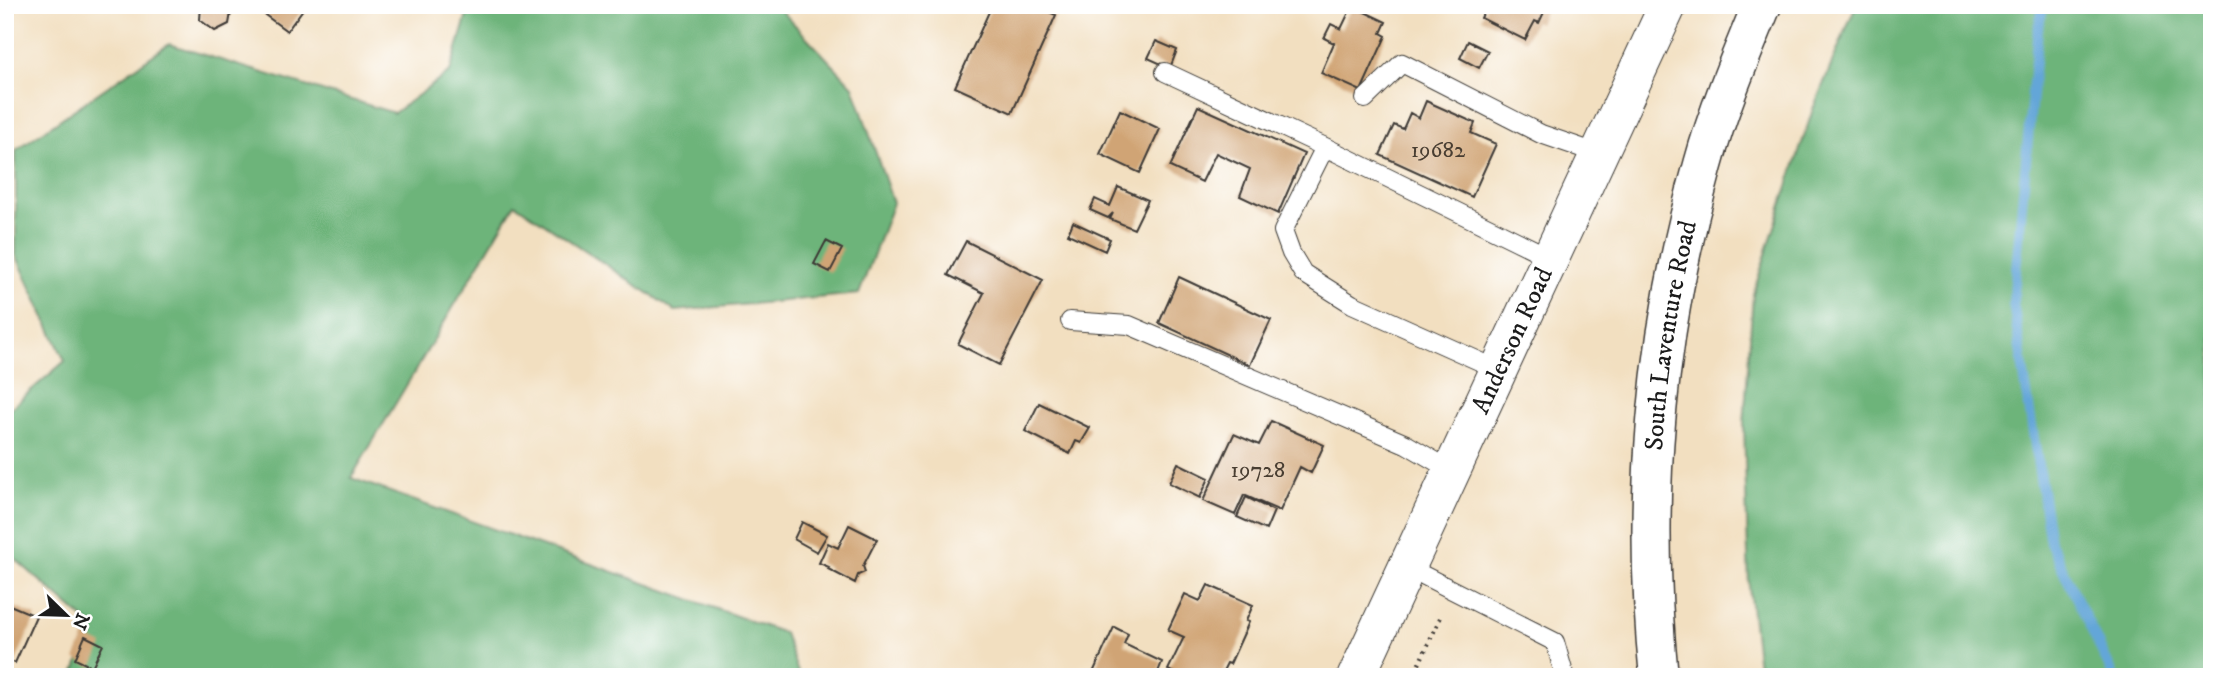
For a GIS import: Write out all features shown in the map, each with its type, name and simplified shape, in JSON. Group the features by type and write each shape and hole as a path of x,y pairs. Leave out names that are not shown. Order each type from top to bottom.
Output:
{"street":[{"name":"Anderson Road","path":"1356,677 1668,5"},
{"name":"South Laventure Road","path":"1659,677 1651,564 1650,496 1661,361 1677,268 1703,163 1725,98 1762,5"}],"lane":[{"path":"1364,99 1402,63 1541,134 1599,154"},
{"path":"1165,72 1550,258"},
{"path":"1325,147 1283,231 1291,253 1303,273 1352,304 1499,370"},
{"path":"1070,321 1129,325 1406,444 1452,471"},
{"path":"1407,568 1555,642 1565,677"}],"path":[{"path":"1413,677 1453,591"}],"green space":[{"path":"470,5 776,5 853,86 893,203 859,294 675,311 515,204 351,478 784,633 800,677 73,677 92,626 5,550 5,413 65,361 16,255 16,150 169,44 394,113 450,72"},
{"path":"1856,5 2212,5 2212,677 1759,677 1749,587 1744,425 1753,294 1813,109"}],"building":[{"path":"201,5 230,5 232,7 229,24 215,31 200,20"},
{"path":"272,5 306,5 287,31 265,15"},
{"path":"992,5 1033,5 1056,15 1012,113 955,87"},
{"path":"1487,5 1541,5 1546,8 1539,23 1535,21 1525,40 1481,18"},
{"path":"1352,6 1386,22 1381,33 1386,36 1361,91 1321,73 1334,43 1324,38 1331,24 1341,29"},
{"path":"1156,41 1177,50 1170,68 1148,58"},
{"path":"1468,41 1488,51 1479,68 1460,58"},
{"path":"1426,101 1475,123 1471,133 1496,144 1472,197 1380,155 1394,125 1403,129 1410,113 1419,118"},
{"path":"1198,106 1304,154 1278,214 1240,196 1250,169 1216,153 1202,182 1170,167"},
{"path":"1120,110 1160,129 1140,173 1100,154"},
{"path":"1118,187 1148,200 1134,229 1110,219 1113,213 1108,218 1090,210 1095,199 1110,206"},
{"path":"1073,222 1110,239 1105,251 1068,234"},
{"path":"826,241 842,249 830,272 814,264"},
{"path":"966,241 1043,280 999,365 958,344 984,293 948,275"},
{"path":"1179,277 1271,320 1250,365 1159,323"},
{"path":"1039,403 1090,428 1081,443 1076,441 1070,454 1025,431"},
{"path":"1271,421 1324,445 1311,473 1300,467 1280,511 1244,495 1235,515 1203,501 1234,434 1259,445"},
{"path":"1178,463 1209,478 1200,498 1169,483"},
{"path":"1246,497 1274,511 1266,530 1237,517"},
{"path":"802,522 827,535 817,552 794,539"},
{"path":"849,525 877,539 863,566 865,572 858,575 855,583 819,563 828,543 838,548"},
{"path":"1208,585 1253,605 1246,621 1249,622 1230,664 1227,663 1220,677 1200,674 1199,677 1182,677 1168,670 1184,637 1168,630 1185,594 1200,601"},
{"path":"5,603 36,616 15,663 5,659"},
{"path":"1114,627 1128,634 1124,644 1162,662 1156,677 1091,677"},
{"path":"85,636 103,645 92,667 75,659"}],"waterway":[{"path":"2044,5 2038,28 2013,303 2050,542 2114,677"}]}
